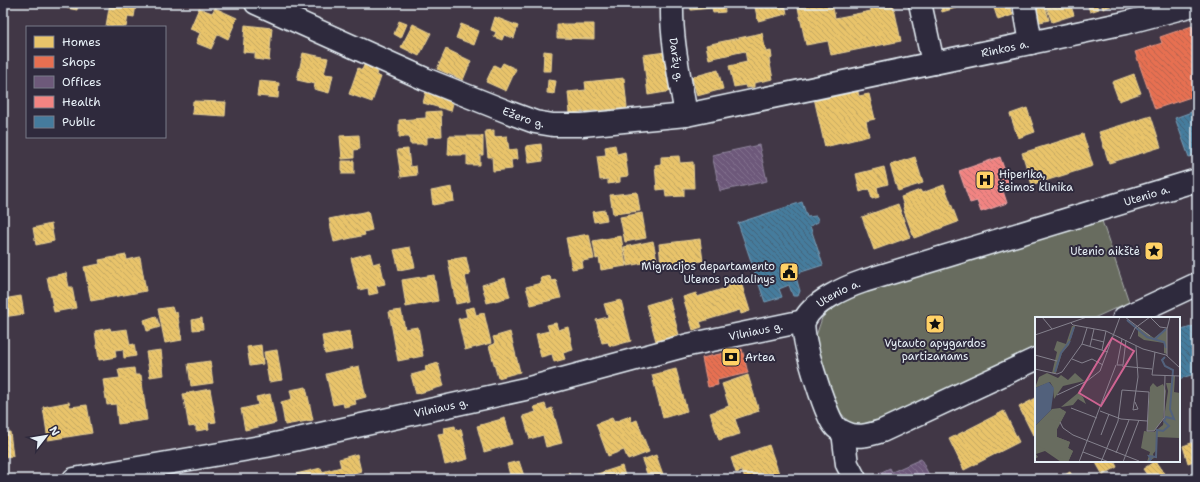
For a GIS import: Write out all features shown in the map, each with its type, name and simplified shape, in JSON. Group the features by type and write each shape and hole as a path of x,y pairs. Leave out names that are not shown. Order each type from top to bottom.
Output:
{"street":[{"name":"Ežero g.","path":"256,3 425,79 535,122 553,125 582,125 686,115 811,89"},
{"name":"Daržų g.","path":"672,3 672,23 675,52 686,115"},
{"path":"920,3 933,63"},
{"path":"1024,3 1030,43"},
{"name":"Rinkos a.","path":"811,89 1125,23 1197,4"},
{"name":"Utenio a.","path":"804,321 812,310 824,300 864,281 1197,180"},
{"path":"1126,317 1197,284"},
{"path":"804,321 804,337 826,409 834,426 843,432 854,436 867,436 882,431 1035,359"},
{"name":"Vilniaus g.","path":"74,479 266,446 347,429 525,389 688,345 804,321"},
{"path":"843,432 847,464 855,479"}],"shaded area":[{"path":"1102,221 1129,302 1096,317 1035,317 1035,346 872,424 853,426 838,410 815,339 822,318 834,306 867,291"}],"building: Homes":[{"path":"68,3 78,3 77,10 67,8"},
{"path":"110,3 136,5 134,17 128,16 126,26 106,26"},
{"path":"690,3 724,3 725,12 713,13 712,8 691,10"},
{"path":"754,3 785,3 787,14 758,21"},
{"path":"797,3 832,3 835,18 871,11 870,3 893,3 901,41 831,55 828,41 806,45"},
{"path":"940,3 973,3 942,12"},
{"path":"998,3 1009,3 1013,15 998,20 993,5"},
{"path":"1040,3 1041,7 1045,6 1049,20 1031,24 1026,6"},
{"path":"1056,3 1070,3 1074,15 1052,22 1046,6"},
{"path":"1087,3 1097,3 1099,9 1090,12"},
{"path":"1101,3 1112,3 1113,5 1103,9"},
{"path":"199,8 212,13 215,8 237,18 228,39 218,34 211,49 196,43 200,33 190,29"},
{"path":"495,17 518,26 514,38 504,35 502,40 494,37 496,32 491,30"},
{"path":"399,21 407,24 401,38 394,34"},
{"path":"413,24 431,33 419,56 401,47"},
{"path":"461,24 479,31 474,45 456,38"},
{"path":"557,24 594,24 594,39 557,38"},
{"path":"245,25 272,28 269,61 255,59 255,53 243,52"},
{"path":"762,33 766,52 771,51 772,58 769,59 773,79 754,83 754,87 746,88 745,85 734,87 729,66 747,62 745,51 709,59 706,45"},
{"path":"446,49 471,61 463,80 437,69"},
{"path":"544,51 552,52 551,71 543,71"},
{"path":"666,52 672,91 648,95 643,55"},
{"path":"303,53 328,58 324,74 333,75 329,93 314,89 315,84 297,80"},
{"path":"365,63 378,68 376,75 381,77 372,102 349,94 358,68 362,70"},
{"path":"503,63 516,69 506,91 486,82 494,65 500,68"},
{"path":"718,70 723,89 697,96 692,77"},
{"path":"1134,74 1141,93 1119,101 1112,82"},
{"path":"624,78 627,108 570,113 568,92 586,90 585,82"},
{"path":"548,80 556,81 554,94 547,93"},
{"path":"259,81 279,83 278,98 257,96"},
{"path":"857,88 859,96 869,94 875,119 866,121 869,136 825,147 814,98"},
{"path":"426,91 454,99 451,111 423,103"},
{"path":"193,101 226,102 225,116 192,114"},
{"path":"1027,108 1035,132 1018,138 1010,114"},
{"path":"441,111 442,136 427,137 427,144 410,144 409,137 399,137 399,120 426,118 426,112"},
{"path":"1151,116 1161,147 1109,163 1099,132"},
{"path":"494,130 494,137 507,136 509,150 517,149 518,159 511,160 512,169 493,171 492,157 488,157 485,131"},
{"path":"1083,134 1093,166 1032,185 1022,153"},
{"path":"359,135 360,149 354,150 354,158 342,159 340,136"},
{"path":"449,136 483,136 483,155 480,155 480,165 467,165 467,155 448,155"},
{"path":"541,144 543,161 529,163 526,146"},
{"path":"615,145 617,154 625,152 628,176 620,177 620,182 608,184 608,179 600,180 597,156 606,155 605,147"},
{"path":"408,149 410,167 416,166 417,175 401,177 397,150"},
{"path":"679,156 680,163 693,162 694,188 684,188 684,196 666,197 665,189 657,190 655,165 661,164 661,157"},
{"path":"915,157 923,183 898,191 890,165"},
{"path":"342,161 354,161 354,174 342,174"},
{"path":"884,167 888,184 877,187 879,197 872,199 869,189 860,192 856,174"},
{"path":"944,185 958,222 914,238 903,208 901,197 920,190 922,193"},
{"path":"452,187 454,201 433,205 431,191"},
{"path":"637,192 640,211 613,214 610,195"},
{"path":"898,204 910,237 874,250 862,217"},
{"path":"605,210 607,220 594,222 592,212"},
{"path":"368,211 372,230 364,232 365,235 334,242 329,219"},
{"path":"642,213 646,238 625,242 620,217"},
{"path":"51,224 54,241 36,245 33,228"},
{"path":"589,234 594,259 582,261 583,267 572,269 566,238"},
{"path":"621,236 626,266 601,270 599,258 596,259 593,241"},
{"path":"700,239 703,261 661,265 659,244"},
{"path":"653,241 657,260 628,266 624,247"},
{"path":"410,247 415,267 399,270 394,250"},
{"path":"370,253 373,264 380,262 385,284 376,286 378,293 369,295 368,288 359,290 351,258"},
{"path":"126,255 127,260 140,257 146,291 91,301 84,267 100,264 99,260"},
{"path":"466,257 470,275 465,276 470,301 456,304 448,260"},
{"path":"66,273 69,287 72,287 76,308 54,312 47,277"},
{"path":"434,275 438,301 406,307 402,280"},
{"path":"550,276 551,281 556,280 561,298 531,305 526,287 541,283 540,278"},
{"path":"505,278 510,297 487,303 482,285"},
{"path":"740,279 750,311 741,314 740,310 700,322 702,327 693,330 683,297 696,293 697,297 729,287 728,283"},
{"path":"21,296 24,314 3,317 3,299"},
{"path":"669,298 679,335 656,341 646,305"},
{"path":"621,300 631,341 613,346 609,345 608,342 602,343 596,320 608,317 604,304"},
{"path":"172,307 174,313 177,312 182,340 165,343 158,309"},
{"path":"474,307 476,315 484,313 491,343 465,350 458,319 467,317 465,309"},
{"path":"401,310 405,329 418,327 423,356 398,361 389,312"},
{"path":"156,316 160,327 147,331 144,320"},
{"path":"202,318 203,329 193,330 192,320"},
{"path":"556,323 558,330 568,327 573,350 563,353 565,359 554,362 552,354 541,357 536,334 549,331 547,325"},
{"path":"110,328 111,331 127,329 130,345 134,344 136,356 124,358 123,349 115,350 116,357 99,360 95,331"},
{"path":"350,331 353,349 325,354 322,336"},
{"path":"510,332 520,372 498,378 489,346 495,344 493,337"},
{"path":"261,345 263,364 250,366 247,347"},
{"path":"161,350 164,375 150,377 146,352"},
{"path":"277,350 282,380 269,382 264,352"},
{"path":"210,361 213,383 191,386 188,364"},
{"path":"438,363 444,386 416,394 411,375 426,371 425,367"},
{"path":"359,366 366,397 355,400 356,404 344,407 343,403 333,405 326,374"},
{"path":"134,368 135,375 141,375 147,420 118,424 116,404 107,405 103,380 120,378 118,370"},
{"path":"676,369 687,411 663,418 652,375"},
{"path":"748,375 759,411 735,419 740,434 719,440 710,413 729,406 722,384"},
{"path":"306,387 313,420 285,425 281,402 292,399 290,390"},
{"path":"210,389 216,422 208,423 209,429 196,431 196,426 189,427 183,394"},
{"path":"270,394 276,423 245,430 241,409 258,405 256,397"},
{"path":"1035,399 1035,434 1033,435 1019,407"},
{"path":"69,402 70,407 87,405 92,433 48,440 43,407"},
{"path":"545,404 547,410 552,408 562,443 546,447 543,435 530,439 523,416 536,412 534,407"},
{"path":"1004,411 1019,442 964,470 949,439"},
{"path":"630,416 632,422 637,420 649,452 628,460 624,450 608,456 596,424 612,418 614,422"},
{"path":"505,418 512,444 484,452 477,426"},
{"path":"455,426 456,430 461,429 468,459 445,465 438,434 445,433 444,428"},
{"path":"10,432 13,456 3,457 3,433"},
{"path":"1197,441 1197,460 1188,463 1183,446"},
{"path":"769,445 781,479 745,479 742,471 736,473 731,458"},
{"path":"357,454 361,471 355,473 357,479 297,479 296,474 321,468 322,472 341,467 339,459"},
{"path":"656,455 664,477 649,479 642,460"},
{"path":"519,461 525,479 511,479 507,464"},
{"path":"1096,462 1114,462 1117,467 1103,475"},
{"path":"1156,462 1168,479 1150,479 1143,469"},
{"path":"622,466 626,479 592,479 591,476"},
{"path":"1070,472 1074,479 1058,479"},
{"path":"569,473 571,479 550,479"}],"building: Shops":[{"path":"1192,26 1194,32 1197,31 1197,95 1155,109 1135,52 1162,43 1160,37"},
{"path":"742,349 748,373 717,380 718,385 708,387 702,358"}],"building: Offices":[{"path":"759,145 767,181 720,191 712,155"},
{"path":"921,459 931,479 869,478 890,468 892,472"}],"building: Health":[{"name":"Hiperika, šeimos klinika","path":"1000,157 1011,188 1003,191 1007,203 981,212 977,201 970,203 959,171"}],"building: Public":[{"path":"1197,110 1197,154 1189,157 1175,118"},
{"path":"802,202 807,217 816,216 818,219 818,222 810,226 823,265 795,274 800,291 798,296 793,296 789,285 779,289 782,297 765,302 738,223"},
{"path":"1197,325 1197,373 1180,379 1180,331"}],"place":[{"name":"Hiperika, šeimos klinika","path":"985,180"},
{"name":"Utenio aikštė","path":"1154,251"},
{"name":"Migracijos departamento Utenos padalinys","path":"789,272"},
{"name":"Vytauto apygardos partizanams","path":"935,324"},
{"name":"Artea","path":"731,357"}]}
